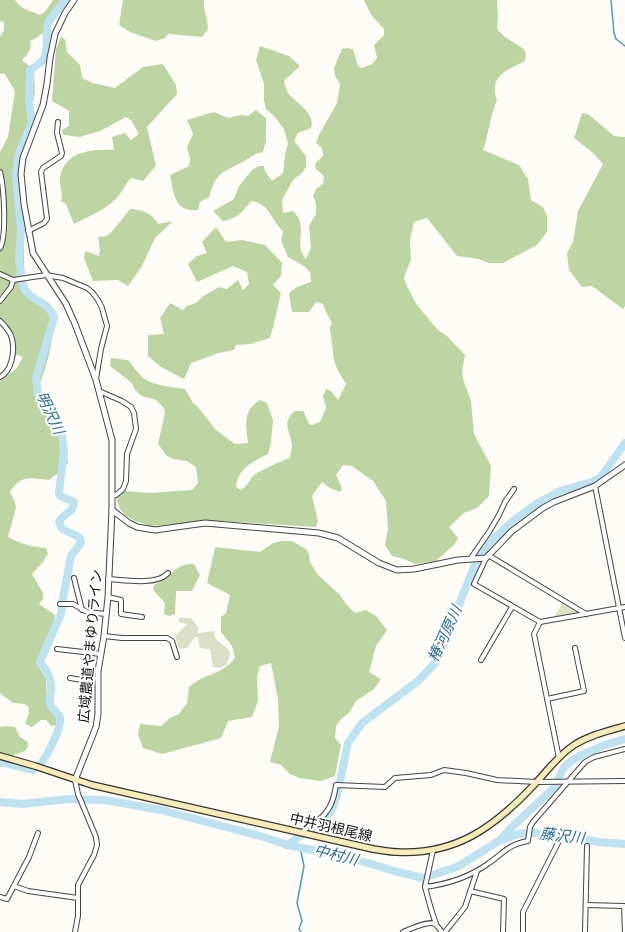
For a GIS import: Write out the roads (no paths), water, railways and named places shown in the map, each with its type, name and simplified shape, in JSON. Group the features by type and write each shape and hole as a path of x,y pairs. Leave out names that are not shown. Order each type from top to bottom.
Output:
{"main road":[{"name":"中井羽根尾線","path":"0,756 99,787 373,849 397,852 433,850 461,842 492,825 512,809 572,746 589,737 625,726"}],"street":[{"name":"広域農道やまゆりライン","path":"74,0 65,13 56,34 50,58 43,105 23,158 21,174 28,231 33,253 66,304 96,380 112,440 112,510 108,598 98,678 99,701 96,727 75,780"},
{"path":"28,231 44,223 47,219 41,172 42,168 62,156 57,133 58,122"},
{"path":"0,172 2,178 4,214 4,238 0,248"},
{"path":"0,274 13,280 46,275 64,278 92,292 98,300 107,326 101,349 96,380"},
{"path":"0,301 11,287 13,280"},
{"path":"0,321 10,332 13,345 11,361 5,374 0,377"},
{"path":"99,391 122,401 131,407 134,413 136,428 127,454 126,481 123,488 116,495 112,496"},
{"path":"625,465 595,486 554,502 543,508 512,531 487,556 474,584 540,622 625,607"},
{"path":"595,486 625,638"},
{"path":"473,558 514,489"},
{"path":"112,510 137,527 155,530 205,523 308,531 327,534 345,541 384,566 397,570 414,569 487,556 586,614"},
{"path":"108,579 152,581 165,576 168,573"},
{"path":"74,578 82,610"},
{"path":"108,598 120,600 122,614 142,617"},
{"path":"60,604 73,604 82,610 106,614"},
{"path":"481,660 512,607"},
{"path":"540,622 534,634 559,758"},
{"path":"104,636 129,638 168,638 172,641 177,657"},
{"path":"547,699 584,692 575,648"},
{"path":"57,649 101,654"},
{"path":"70,678 82,680 98,678"},
{"path":"426,885 444,884 477,871 490,863 508,847 528,841 530,827 585,762 594,757 625,749"},
{"path":"302,833 306,828 317,822 327,812 331,806 336,785 385,788 395,778 431,775 444,770 497,780 537,782 625,781"},
{"path":"75,780 78,794 96,837 97,845 94,855 78,886 76,932"},
{"path":"0,897 7,900 29,857 38,833"},
{"path":"523,932 523,912 558,843"},
{"path":"585,932 587,846"},
{"path":"433,850 428,868 426,885 430,909 436,924 442,932"},
{"path":"445,932 465,907 477,871"},
{"path":"14,886 28,891 78,898"},
{"path":"470,891 504,899 503,932"},
{"path":"586,905 624,906 625,932"},
{"path":"403,932 427,923 436,924"}],"waterway":[{"name":"明沢川","path":"41,764 59,728 60,718 51,705 51,682 47,672 40,662 61,614 71,556 81,541 79,537 62,529 59,522 74,506 74,502 60,496 59,493 64,450 62,437 49,408 38,394 36,378 54,318 49,308 25,290 20,275 21,272 19,261 21,231 16,174 19,153 32,123 29,102 30,71 41,62 46,54 49,21 65,0"},
{"name":"椿河原川","path":"611,0 614,33 616,39 625,46"},
{"name":"椿河原川","path":"287,845 325,819 333,808 348,743 362,723 418,681 436,662 476,562 488,544 514,520 538,503 560,491 592,482 601,477 625,443"},
{"name":"中村川","path":"0,802 22,804 68,799 105,800 161,810 264,837 287,845 343,856 423,878 457,867 499,841 555,787 562,770 569,763 592,750 625,739"},
{"name":"明沢川","path":"0,762 33,770"},
{"name":"藤沢川","path":"502,840 518,834 534,833 625,844"},
{"path":"300,847 304,866 297,903 302,921 299,929 301,932"}]}
